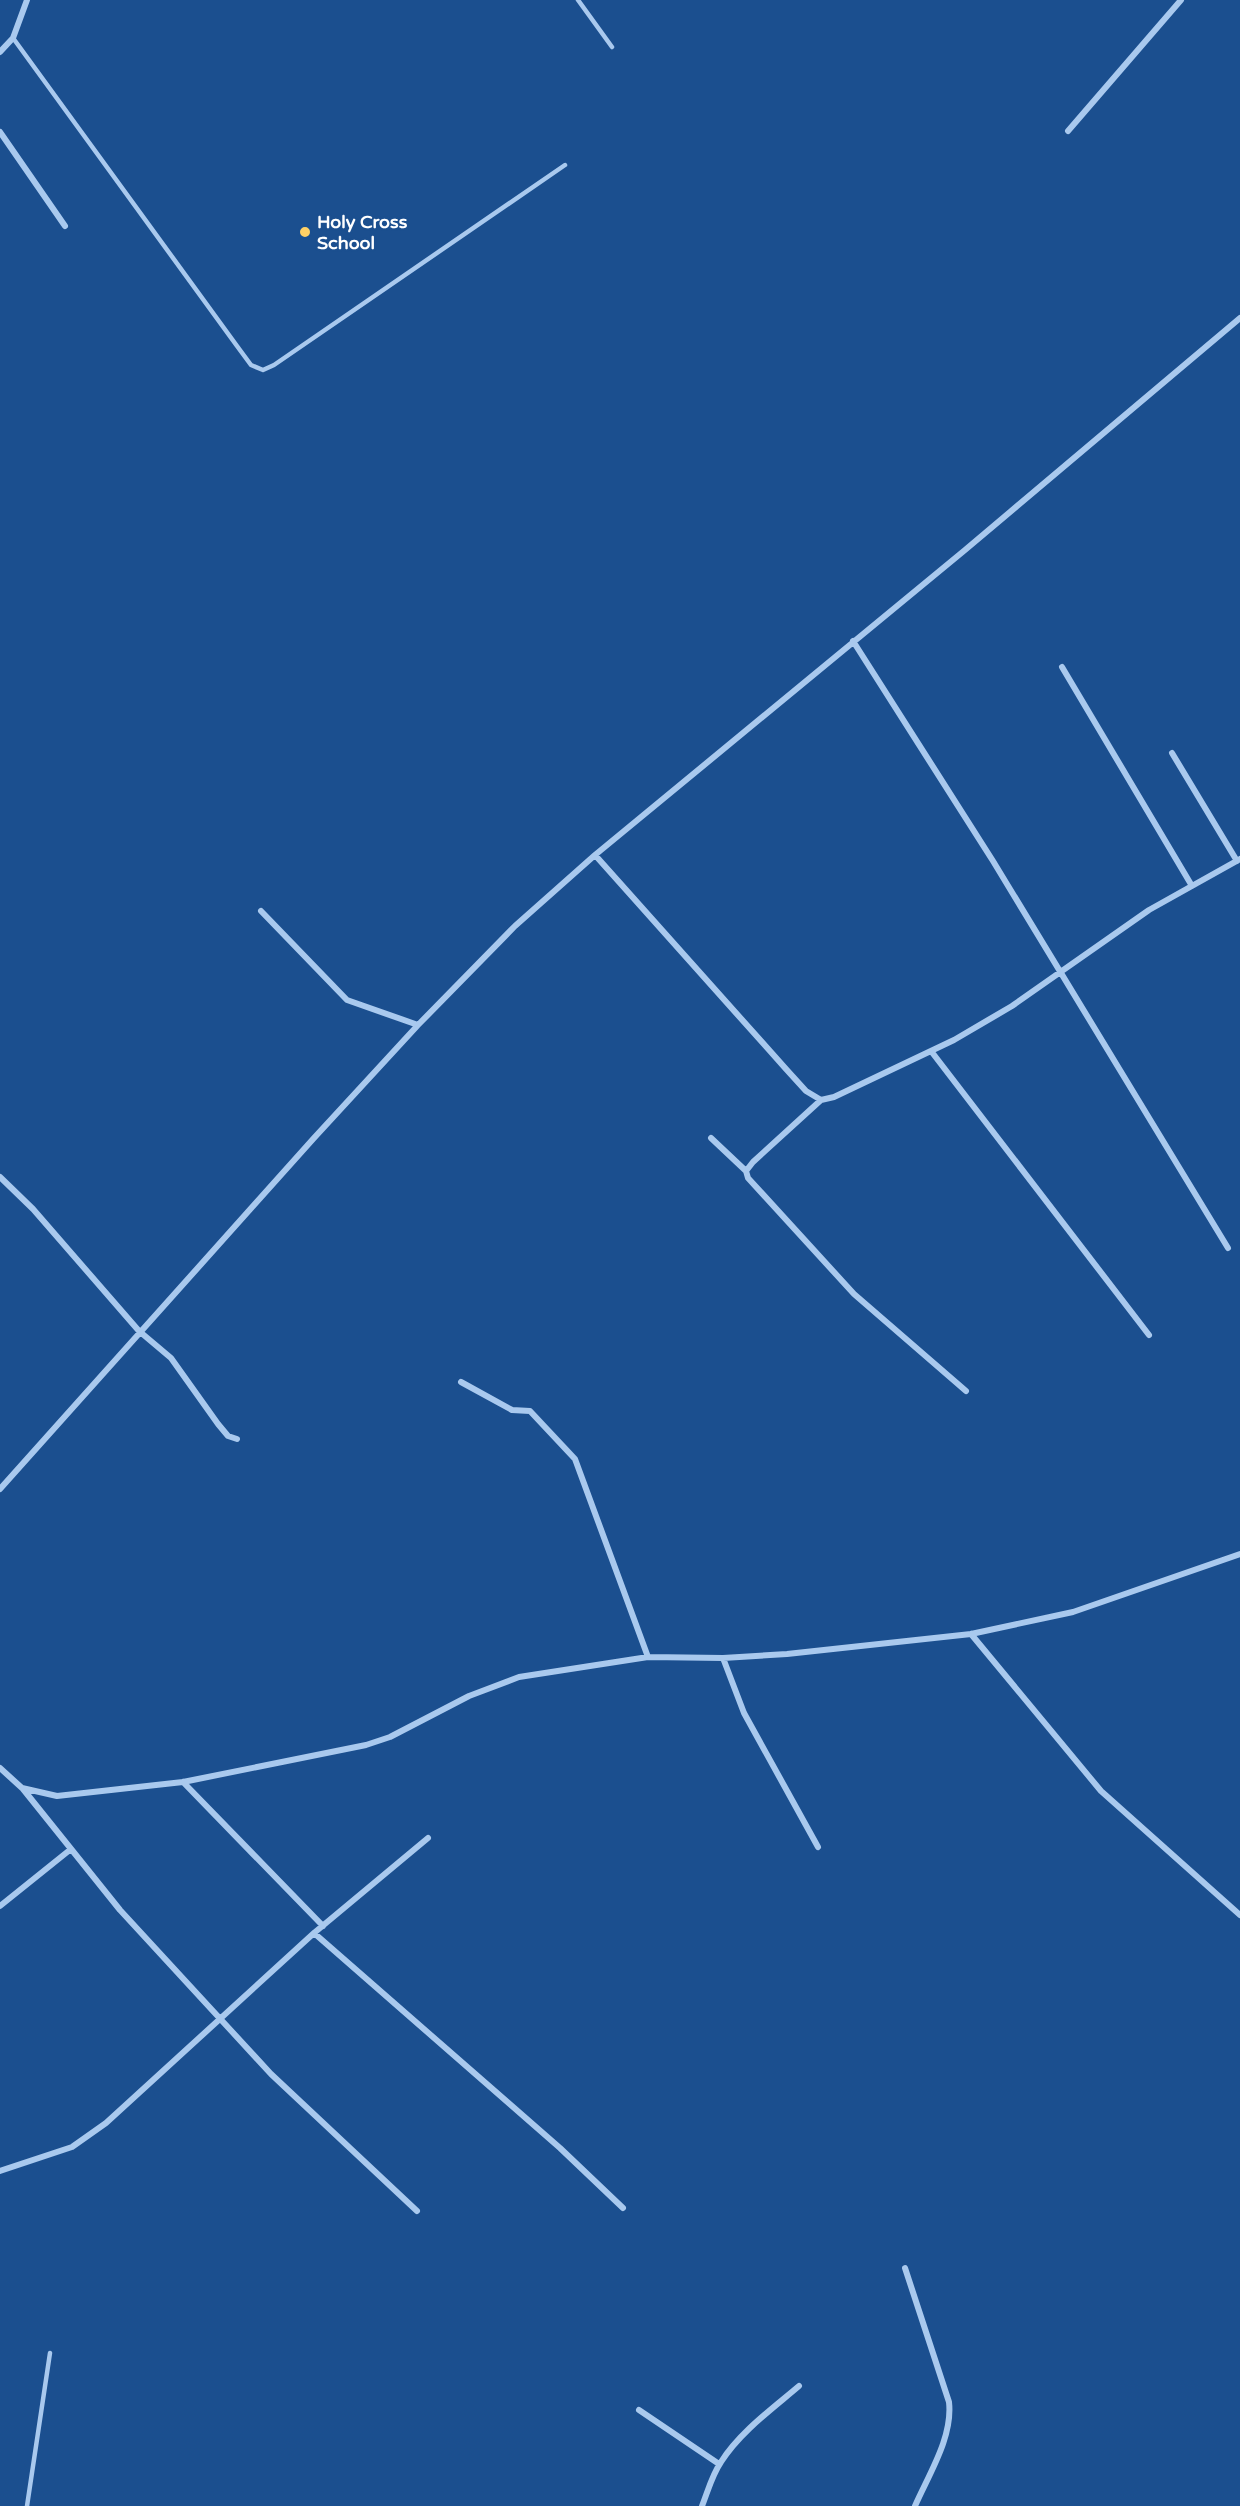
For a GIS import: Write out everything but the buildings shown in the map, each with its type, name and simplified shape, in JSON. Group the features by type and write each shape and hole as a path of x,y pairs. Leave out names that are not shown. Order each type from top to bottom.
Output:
{"street":[{"path":"0,52 13,38 27,0"},
{"path":"1068,131 1181,0"},
{"path":"0,132 65,226"},
{"path":"0,1489 139,1331 418,1025 515,926 595,855 1240,318"},
{"path":"853,641 993,861 1228,1248"},
{"path":"1062,667 1192,886"},
{"path":"746,1171 760,1155 804,1119 821,1100 931,1051 1012,1006 1149,910 1238,860 1172,753"},
{"path":"595,855 806,1091 821,1100"},
{"path":"261,911 347,1000 418,1025"},
{"path":"931,1051 1149,1335"},
{"path":"711,1138 746,1171 752,1184 854,1294 966,1391"},
{"path":"0,1177 33,1209 139,1331 171,1358 218,1424 228,1436 237,1439"},
{"path":"461,1382 512,1410 530,1411 574,1459 648,1657"},
{"path":"22,1788 57,1796 183,1782 374,1742 390,1737 469,1696 519,1677 648,1657 723,1658 971,1634 1073,1612 1240,1554"},
{"path":"971,1634 1101,1791 1240,1915"},
{"path":"723,1658 744,1713 818,1847"},
{"path":"0,1768 22,1788 120,1910 271,2074 417,2211"},
{"path":"183,1782 322,1926"},
{"path":"0,2171 72,2147 106,2124 314,1933 428,1839"},
{"path":"0,1906 71,1848"},
{"path":"314,1933 560,2148 622,2208"},
{"path":"905,2268 949,2402 951,2416 915,2506"},
{"path":"702,2506 719,2464 750,2429 799,2386"},
{"path":"639,2410 719,2464"}],"lane":[{"path":"578,0 612,47"},
{"path":"13,38 251,365 263,370 565,165"},
{"path":"27,2506 50,2353"}],"place":[{"name":"Holy Cross School","path":"305,232"}]}
